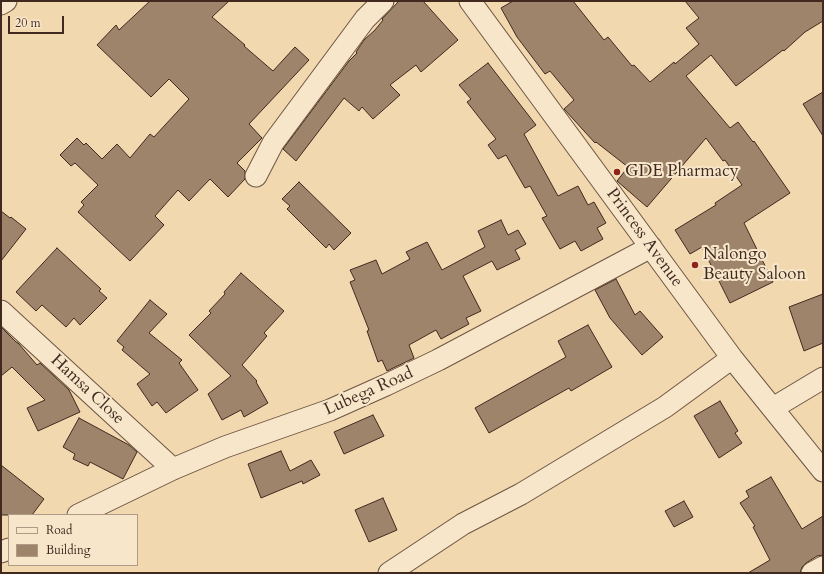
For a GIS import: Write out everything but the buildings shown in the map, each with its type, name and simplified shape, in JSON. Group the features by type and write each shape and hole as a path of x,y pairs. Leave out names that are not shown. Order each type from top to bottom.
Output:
{"street":[{"path":"1,4 6,1"},
{"path":"256,176 273,143 365,19 383,1"},
{"name":"Princess Avenue","path":"470,1 732,358 823,471"},
{"name":"Lubega Road","path":"80,514 173,470 225,448 330,410 386,385 438,360 651,248"},
{"name":"Hamsa Close","path":"1,311 173,470"},
{"path":"389,573 463,524 522,494 665,407 732,358"},
{"path":"773,408 823,378"},
{"path":"812,573 823,567"}],"place":[{"name":"GDE Pharmacy","path":"617,172"},
{"name":"Nalongo Beauty Saloon","path":"695,265"}]}
